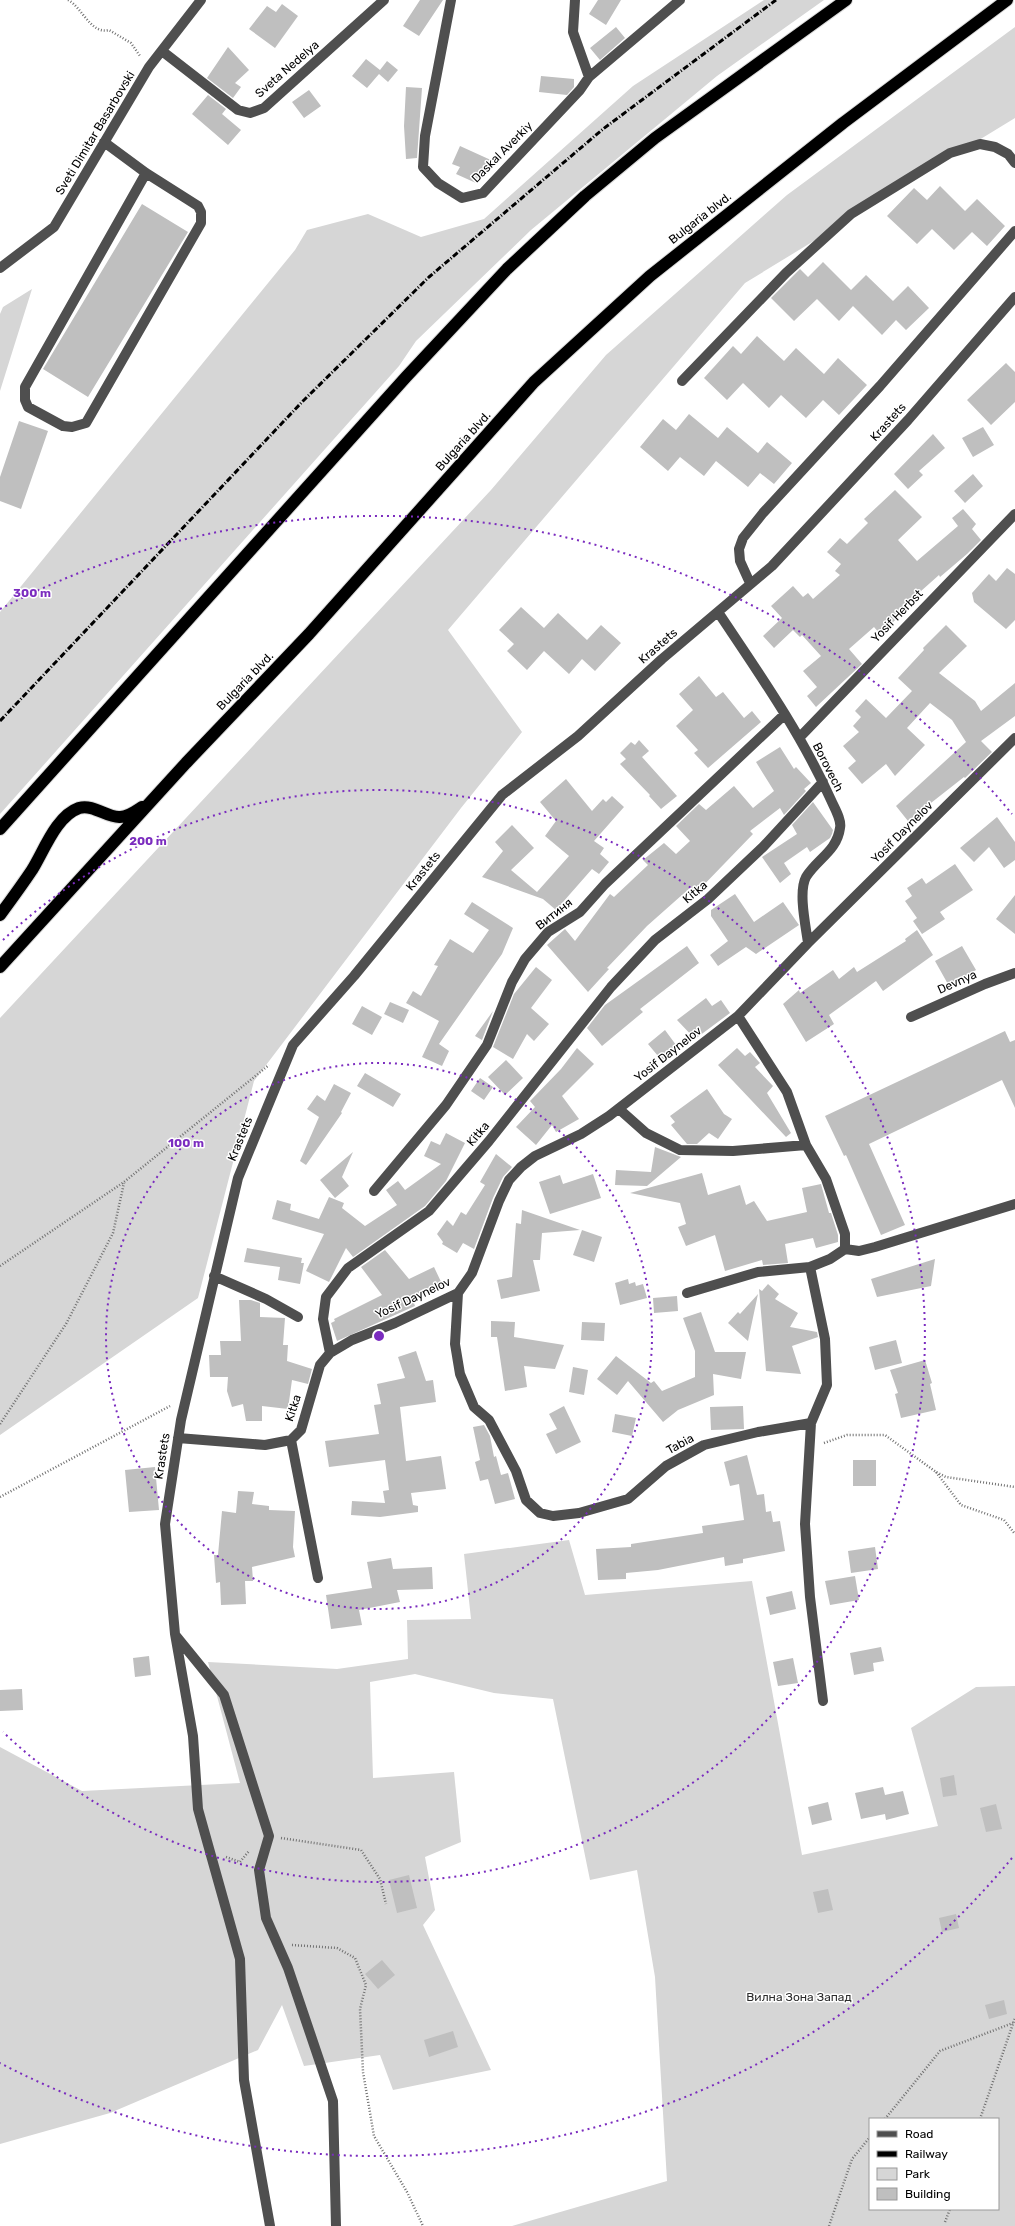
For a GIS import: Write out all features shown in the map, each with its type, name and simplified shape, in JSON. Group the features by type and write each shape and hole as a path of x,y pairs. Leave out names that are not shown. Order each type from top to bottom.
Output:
{"highway":[{"path":"0,829 406,377 507,269 585,196 655,138 846,0"},
{"name":"Bulgaria blvd.","path":"0,967 156,797 309,634 534,382 650,276 843,123 1007,0"},
{"path":"0,915 24,882 55,830 73,812 81,808 92,809 119,818 134,812 156,797"}],"street":[{"name":"Sveti Dimitar Basarbovski","path":"0,268 54,227 149,67 201,0"},
{"name":"Sveta Nedelya","path":"162,51 238,110 250,113 264,108 384,0"},
{"name":"Daskal Averkiy","path":"451,0 425,136 423,167 438,183 462,198 483,193 580,90 590,77 680,0"},
{"path":"575,0 573,32 590,77"},
{"path":"104,142 146,173 198,206 201,212 201,223 86,423 72,427 63,426 28,407 25,400 25,387 146,173"},
{"path":"682,381 786,274 851,214 950,153 980,144 995,147 1008,154 1015,163"},
{"path":"750,583 740,561 739,549 743,538 763,513 880,386 1015,231"},
{"name":"Krastets","path":"270,2226 244,2080 240,1959 198,1809 193,1736 174,1634 165,1524 178,1438 186,1398 238,1178 293,1045 354,976 502,795 578,736 662,659 750,583 772,566 897,432 1015,297"},
{"name":"Yosif Herbst","path":"799,738 1015,514"},
{"name":"Borovech","path":"718,612 767,686 799,738 823,782 841,826 838,839 831,851 806,878 803,900 808,943"},
{"name":"Витиня","path":"374,1191 446,1105 487,1045 512,982 525,959 548,932 580,912 605,884 784,715"},
{"name":"Yosif Daynelov","path":"330,1353 352,1340 395,1323 458,1293 472,1273 499,1200 509,1180 535,1156 581,1134 619,1108 738,1016 808,943 1015,738"},
{"name":"Kitka","path":"178,1438 265,1445 291,1440 301,1430 320,1365 330,1353 323,1319 326,1297 348,1268 429,1211 490,1141 611,987 655,940 708,899 763,847 823,782"},
{"name":"Devnya","path":"911,1017 985,984 1015,973"},
{"path":"738,1016 787,1092 806,1145 826,1179 845,1234 845,1249"},
{"path":"619,1108 646,1132 680,1150 752,1151 768,1147 806,1145"},
{"path":"688,1293 758,1272 810,1267 830,1259 845,1249 859,1251 875,1247 1015,1204"},
{"path":"810,1267 825,1339 828,1385 811,1423 805,1524 810,1597 823,1701"},
{"path":"214,1276 266,1299 298,1317"},
{"name":"Tabia","path":"458,1293 454,1344 460,1374 474,1407 489,1420 516,1471 526,1500 540,1514 553,1516 579,1512 628,1500 666,1466 704,1446 758,1432 811,1423"},
{"path":"291,1440 318,1578"},
{"path":"174,1634 224,1695 269,1836 259,1870 266,1918 310,2029 333,2101 336,2226"}],"path":[{"path":"68,0 76,4 96,28 104,32 109,30 131,43 149,67"},
{"path":"0,1266 124,1182 293,1045"},
{"path":"0,1424 66,1324 113,1233 124,1182"},
{"path":"0,1497 186,1398"},
{"path":"809,1449 848,1435 885,1435 936,1472 946,1477 1015,1487"},
{"path":"936,1472 961,1505 1004,1520 1015,1534"},
{"path":"207,1842 220,1855 240,1862 250,1851 269,1836 311,1841 361,1850 380,1879 386,1904"},
{"path":"277,1944 337,1948 355,1958 366,1985 360,2008 363,2072 374,2136 408,2192 422,2226"},
{"path":"980,2118 1015,2018"},
{"path":"886,2118 940,2051 1013,2023"},
{"path":"829,2226 852,2159 869,2138"},
{"path":"945,2222 950,2210"}],"green space":[{"path":"764,0 824,0 717,76 531,230 416,341 399,366 0,814 0,612 295,250 307,230 368,214 421,237 484,219 633,86"},
{"path":"1015,27 1015,118 745,283 448,630 522,732 461,808 254,1081 198,1298 0,1435 0,1018 491,490 606,355 787,195"},
{"path":"32,289 0,391 0,314 3,307"},
{"name":"Вилна Зона Запад","path":"569,1540 585,1595 752,1581 802,1855 938,1826 911,1728 976,1687 1015,1686 1015,2226 512,2226 667,2181 655,1977 637,1870 590,1880 553,1699 494,1693 415,1674 370,1682 373,1778 454,1772 461,1842 425,1857 435,1910 423,1925 491,2070 393,2090 380,2055 304,2066 282,2005 258,2050 110,2113 0,2144 0,1747 82,1791 240,1783 208,1662 337,1669 408,1659 407,1620 471,1619 464,1554"}],"building":[{"path":"420,0 443,0 419,36 403,26"},
{"path":"598,0 621,0 606,25 589,14"},
{"path":"282,4 298,16 275,48 249,29 267,6 276,12"},
{"path":"616,27 625,38 600,60 590,48"},
{"path":"228,47 249,70 235,83 241,87 233,98 207,78"},
{"path":"366,59 380,70 387,61 398,70 388,82 379,74 367,88 352,76"},
{"path":"541,76 574,79 574,87 567,95 539,92"},
{"path":"406,87 422,88 417,158 406,159 404,126"},
{"path":"309,90 321,106 304,118 292,102"},
{"path":"208,95 226,109 222,114 241,130 228,145 192,114"},
{"path":"460,146 493,161 486,175 480,172 476,183 456,174 460,167 452,164"},
{"path":"940,186 965,211 977,199 1005,226 987,246 972,232 954,250 932,229 917,244 887,216 914,188 927,200"},
{"path":"142,204 188,232 88,397 43,369"},
{"path":"823,262 851,290 866,275 893,301 908,286 929,308 906,330 896,320 882,335 853,306 839,321 817,299 794,321 771,298 800,269 808,277"},
{"path":"757,336 784,361 796,348 824,374 838,358 867,385 839,415 823,400 806,418 781,395 769,408 743,383 727,400 704,378 733,346 741,354"},
{"path":"1006,363 1015,372 1015,402 991,425 967,400"},
{"path":"689,414 718,438 727,427 758,453 767,442 792,463 774,484 760,473 748,487 716,461 704,476 680,457 668,471 640,447 663,419 676,430"},
{"path":"19,421 48,431 21,509 0,501 0,477"},
{"path":"983,427 994,445 973,457 962,438"},
{"path":"933,434 945,448 919,471 923,475 908,489 894,474"},
{"path":"973,474 983,486 965,503 954,491"},
{"path":"895,490 922,517 898,540 917,561 958,526 952,518 963,509 976,524 972,529 981,540 967,554 940,577 939,575 902,608 905,611 880,634 874,627 849,649 862,664 816,707 807,696 817,687 803,671 821,656 802,635 800,637 793,630 774,648 763,636 782,618 771,606 793,586 803,597 808,593 813,599 840,575 835,571 841,564 827,552 840,538 847,544 868,523 864,519"},
{"path":"1007,568 1015,574 1015,620 1006,629 974,602 972,593 989,574 996,581"},
{"path":"521,607 544,628 558,613 587,640 601,625 621,643 595,671 582,659 569,674 544,651 527,670 507,651 514,644 499,630"},
{"path":"946,625 967,646 939,673 975,701 981,711 1015,683 1015,716 981,741 992,752 965,778 964,777 908,821 896,806 966,742 952,720 930,703 907,728 925,745 895,776 886,764 862,784 848,768 856,761 843,746 859,732 853,726 861,717 855,711 866,699 886,718 912,691 898,678 924,650 923,648"},
{"path":"699,676 716,697 723,692 744,718 752,711 761,722 708,768 694,753 698,750 676,726 693,710 679,694"},
{"path":"639,740 649,751 642,757 677,796 661,809 649,796 650,795 620,764 626,759 620,753 631,742 635,745"},
{"path":"780,747 794,769 796,767 811,783 804,789 806,791 784,815 780,808 750,831 753,834 696,893 691,887 647,926 607,968 609,969 588,992 547,945 565,929 575,941 610,894 614,897 648,865 643,860 664,843 676,854 690,841 676,826 699,804 706,810 734,786 753,808 774,791 756,762"},
{"path":"566,779 592,811 603,799 606,802 612,796 624,807 594,841 604,848 600,854 609,862 599,874 592,869 556,910 543,899 482,877 503,851 495,842 512,825 534,848 511,870 537,892 569,856 545,836 556,821 540,802"},
{"path":"813,802 833,830 832,834 830,838 810,852 807,847 784,863 791,874 780,883 762,857 797,834 792,825"},
{"path":"997,817 1015,842 1015,860 1004,868 989,847 974,862 960,848"},
{"path":"955,864 973,890 940,912 945,919 922,934 913,921 917,918 905,901 912,896 907,888 922,878 926,884"},
{"path":"735,894 754,922 783,902 799,925 756,954 746,947 718,966 710,955 728,941 711,916 711,910"},
{"path":"1015,895 1015,934 996,919"},
{"path":"472,902 513,928 502,954 439,1044 449,1051 442,1066 422,1057 439,1021 406,1003 413,991 421,996 438,966 434,965 450,939 473,953 489,930 464,914"},
{"path":"917,930 933,955 883,991 876,981 829,1015 834,1024 806,1042 783,1004 799,990 800,993 833,970 839,979 854,967 857,972 906,941 905,939"},
{"path":"687,946 699,963 640,1009 643,1012 602,1046 587,1028 605,1005"},
{"path":"962,946 976,970 949,986 935,961"},
{"path":"536,967 552,980 531,1008 549,1024 534,1041 527,1034 513,1059 493,1047 514,994"},
{"path":"706,998 712,1006 721,1000 730,1013 695,1039 677,1020"},
{"path":"390,1002 409,1010 403,1023 384,1014"},
{"path":"362,1006 382,1017 372,1035 352,1024"},
{"path":"493,1011 482,1040 475,1036"},
{"path":"665,1030 679,1049 663,1062 648,1044"},
{"path":"1005,1031 1010,1042 1015,1040 1015,1108 1002,1080 869,1144 905,1225 881,1235 846,1155 844,1156 825,1116"},
{"path":"577,1048 594,1064 562,1096 579,1119 556,1132 552,1125 536,1145 516,1127 535,1107 530,1101 561,1069"},
{"path":"737,1048 745,1056 750,1052 760,1063 755,1067 773,1086 767,1093 791,1133 786,1137 718,1065"},
{"path":"506,1060 523,1078 505,1095 488,1077"},
{"path":"365,1073 401,1094 393,1107 357,1086"},
{"path":"480,1078 493,1087 484,1100 471,1091"},
{"path":"334,1084 351,1093 341,1112 342,1113 306,1165 300,1161 319,1117 307,1109 317,1095 325,1101"},
{"path":"707,1089 724,1114 732,1119 718,1139 709,1133 697,1144 687,1144 671,1125 675,1122 670,1116"},
{"path":"446,1133 465,1143 446,1181 425,1206 353,1257 346,1248 329,1282 306,1271 324,1234 272,1219 277,1200 291,1204 290,1210 319,1219 329,1197 344,1203 342,1208 365,1226 397,1205 386,1190 398,1181 405,1190 441,1164 424,1156 431,1141 440,1145"},
{"path":"655,1147 681,1157 647,1186 615,1185 616,1170 651,1172"},
{"path":"353,1152 342,1177 349,1186 335,1198 320,1180"},
{"path":"496,1154 512,1167 503,1177 493,1198 474,1249 463,1243 457,1253 442,1244 443,1242 437,1234 447,1220 453,1226 461,1212 466,1215 485,1185 480,1182"},
{"path":"702,1173 708,1195 740,1185 746,1205 754,1201 767,1221 807,1212 802,1188 821,1184 829,1213 831,1213 838,1235 838,1242 816,1248 813,1238 785,1244 788,1263 763,1265 762,1260 725,1271 715,1235 686,1246 678,1227 686,1224 680,1203 630,1193"},
{"path":"593,1174 601,1198 550,1214 539,1182 560,1175 563,1184"},
{"path":"522,1210 580,1230 542,1233 540,1260 533,1260 540,1291 501,1299 497,1280 512,1277 516,1223 521,1224"},
{"path":"582,1230 602,1237 594,1262 573,1255"},
{"path":"247,1248 302,1258 301,1263 304,1263 300,1284 278,1280 280,1267 244,1262"},
{"path":"385,1250 409,1279 434,1267 443,1286 413,1300 415,1306 337,1341 331,1323 335,1321 334,1319 382,1295 361,1267"},
{"path":"935,1259 931,1286 877,1297 871,1279"},
{"path":"628,1279 629,1284 635,1282 636,1286 643,1284 647,1298 620,1305 615,1283"},
{"path":"768,1284 779,1294 775,1299 798,1313 790,1327 817,1332 818,1337 792,1346 801,1374 766,1371 759,1289 762,1291"},
{"path":"758,1294 748,1341 728,1323 738,1312 740,1314"},
{"path":"677,1296 678,1311 654,1313 653,1298"},
{"path":"239,1300 251,1300 260,1303 260,1317 285,1318 283,1345 288,1345 287,1361 312,1369 308,1384 292,1380 288,1409 262,1406 262,1421 246,1421 243,1404 232,1407 227,1391 228,1377 210,1377 209,1355 221,1355 220,1341 241,1341"},
{"path":"701,1312 715,1352 746,1352 741,1379 713,1374 714,1395 678,1410 663,1422 628,1381 617,1395 597,1379 616,1356 651,1383 654,1381 662,1391 695,1377 695,1351 683,1318"},
{"path":"491,1321 515,1322 514,1337 564,1345 555,1369 524,1366 527,1387 505,1391 497,1337 491,1337"},
{"path":"582,1322 605,1323 604,1341 581,1340"},
{"path":"896,1340 902,1363 875,1370 869,1347"},
{"path":"416,1351 426,1381 433,1380 436,1402 400,1407 406,1461 441,1456 446,1489 411,1493 413,1505 418,1506 418,1512 380,1517 351,1515 352,1501 385,1503 383,1491 389,1490 385,1460 329,1467 325,1441 379,1434 374,1405 381,1404 377,1384 405,1378 398,1357"},
{"path":"925,1360 932,1383 930,1384 936,1410 901,1418 895,1394 898,1393 890,1370"},
{"path":"573,1367 588,1370 584,1395 569,1392"},
{"path":"564,1406 581,1442 556,1454 546,1434 557,1429 549,1414"},
{"path":"743,1406 744,1429 711,1430 710,1407"},
{"path":"615,1414 636,1418 632,1436 612,1432"},
{"path":"484,1425 490,1436 494,1457 496,1456 501,1475 508,1473 515,1499 495,1504 488,1479 480,1481 475,1462 480,1460 473,1427"},
{"path":"747,1455 757,1495 764,1494 766,1512 771,1511 773,1522 780,1521 785,1551 743,1559 743,1563 725,1566 724,1557 658,1570 626,1573 626,1579 598,1580 596,1549 631,1547 631,1544 703,1533 702,1526 744,1520 739,1484 730,1486 724,1462"},
{"path":"853,1460 876,1460 876,1486 853,1486"},
{"path":"155,1467 159,1510 129,1512 125,1470"},
{"path":"238,1491 254,1492 252,1504 269,1506 269,1510 295,1511 293,1547 295,1557 252,1567 253,1581 245,1581 246,1604 221,1605 220,1582 216,1583 214,1555 218,1555 222,1511 236,1513"},
{"path":"875,1547 878,1569 851,1573 848,1551"},
{"path":"391,1558 393,1569 432,1567 433,1589 397,1590 400,1602 359,1610 362,1625 331,1629 326,1595 372,1588 367,1562"},
{"path":"855,1576 859,1600 830,1605 825,1581"},
{"path":"792,1591 796,1609 770,1615 766,1597"},
{"path":"881,1647 884,1661 873,1663 874,1671 854,1675 850,1653"},
{"path":"149,1656 151,1675 135,1677 133,1658"},
{"path":"793,1658 798,1683 778,1686 773,1662"},
{"path":"22,1689 23,1710 0,1711 0,1690"},
{"path":"954,1775 957,1795 943,1797 940,1778"},
{"path":"883,1787 885,1795 903,1791 909,1814 886,1820 885,1814 861,1819 855,1793"},
{"path":"828,1802 832,1820 812,1825 808,1807"},
{"path":"996,1804 1002,1829 986,1832 980,1808"},
{"path":"409,1875 417,1908 397,1913 389,1880"},
{"path":"828,1889 833,1910 818,1913 813,1892"},
{"path":"956,1914 959,1928 942,1932 939,1918"},
{"path":"382,1960 395,1975 378,1989 365,1974"},
{"path":"1004,2000 1007,2014 989,2019 985,2005"},
{"path":"453,2031 458,2047 429,2057 424,2040"}],"railway":[{"path":"0,721 302,402 429,277 603,129 776,0"}]}
